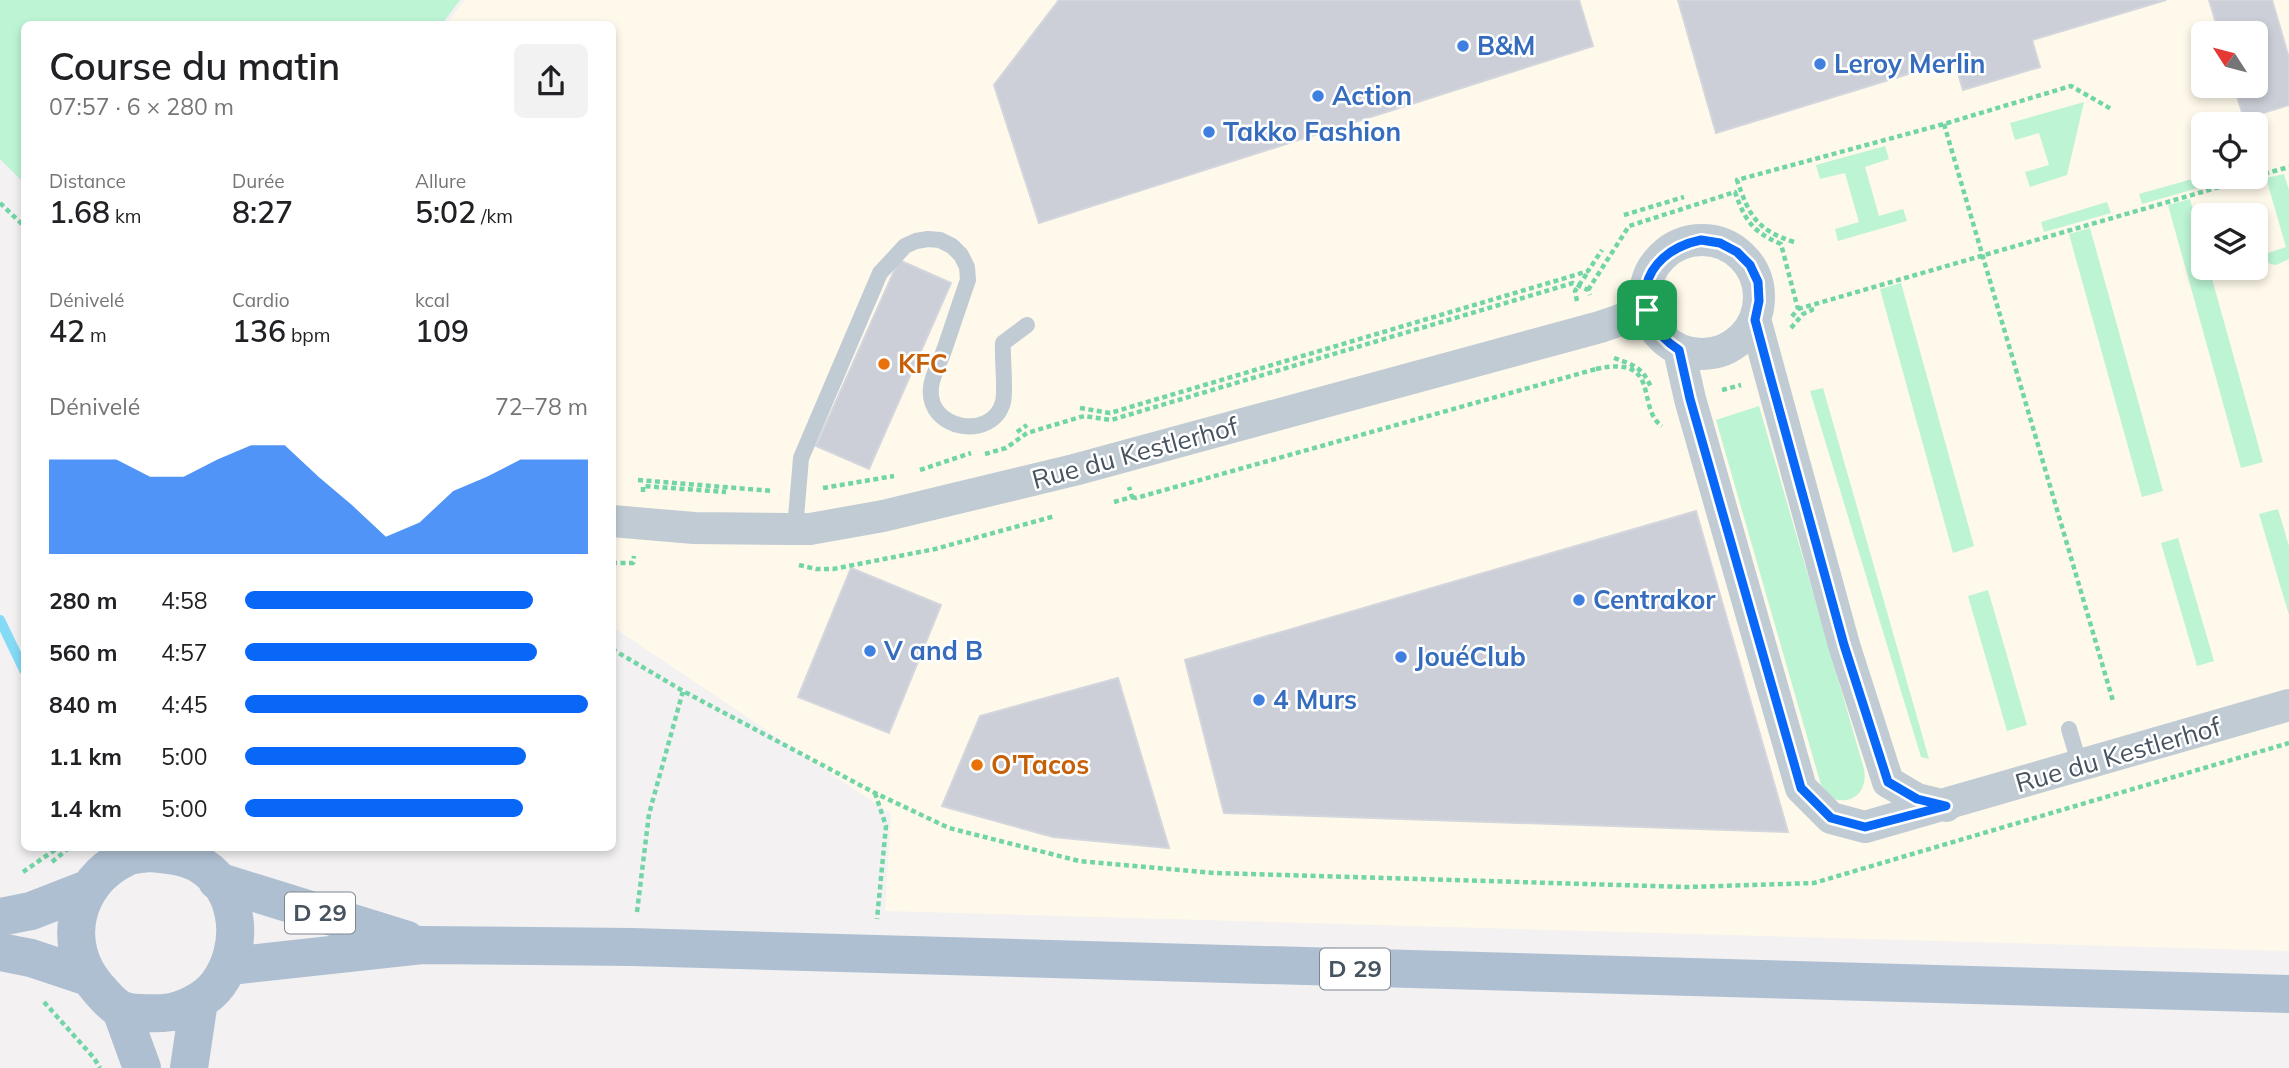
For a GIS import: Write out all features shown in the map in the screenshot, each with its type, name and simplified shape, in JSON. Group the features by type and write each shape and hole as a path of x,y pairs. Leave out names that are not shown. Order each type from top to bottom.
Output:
{"main road":[{"path":"121,1010 172,1013 199,1001 216,987 230,965 236,944 236,922 229,900 208,865 178,856 130,852 105,871 90,888 79,909 75,933 78,956 88,977 121,1010 142,1068"},
{"name":"D 29","path":"208,865 422,945"},
{"path":"0,917 32,911 90,888"},
{"name":"D 29","path":"230,965 422,945 632,947 2289,994"},
{"path":"0,952 31,958 88,977"},
{"path":"189,1068 199,1001"}],"street":[{"path":"1701,240 1720,243 1737,252 1750,265 1758,282 1759,301 1755,320 1745,335 1731,346 1715,353 1697,354 1679,350 1659,334 1647,310 1648,281 1654,268 1667,253 1683,244 1701,240"},
{"name":"Rue du Kestlerhof","path":"616,521 694,528 810,529 883,516 1074,470 1592,329 1647,310"},
{"path":"1755,320 1844,645 1888,782 1917,799 1946,806"},
{"name":"Rue du Kestlerhof","path":"1679,350 1690,399 1801,788 1831,818 1865,827 1946,806 2289,705"}],"lane":[{"path":"795,529 801,458 880,274 905,246 916,241 940,240 952,246 967,267 968,280 931,387 934,407 944,419 960,426 978,426 996,413 1003,402 1003,343 1027,325"},
{"path":"2069,729 2080,766"}],"path":[{"path":"1794,242 1767,230 1756,221 1748,211 1737,180 1944,124 2071,86 2113,110"},
{"path":"1944,124 2113,701"},
{"path":"2268,173 2289,167"},
{"path":"1798,309 2211,189"},
{"path":"1592,303 1588,290 1629,226 1735,192 1742,213 1749,223 1768,238 1781,244 1788,274"},
{"path":"1624,215 1684,197"},
{"path":"0,203 21,223"},
{"path":"1579,309 1575,291 1602,250"},
{"path":"1080,408 1110,413 1588,271"},
{"path":"919,475 1006,448 1027,433 1058,423 1084,416 1111,420 1573,283 1588,290"},
{"path":"1606,351 1615,359 1631,363 1643,372 1651,385 1654,401 1661,405 1668,406 1770,376"},
{"path":"1593,362 1596,369"},
{"path":"1114,502 1614,365 1628,367 1639,376 1646,387 1657,422 1664,426"},
{"path":"908,474 1005,442 1027,425"},
{"path":"643,486 798,495 894,479"},
{"path":"638,480 798,495"},
{"path":"1128,482 1132,497"},
{"path":"616,563 633,563"},
{"path":"616,651 683,691 875,793 949,828 1079,861 1242,874 1688,887 1814,883 2289,743"},
{"path":"632,947 649,814 683,691"},
{"path":"875,793 886,826 876,955"},
{"path":"19,874 54,851"},
{"path":"39,996 100,1068"}],"shaded area":[{"path":"465,0 2289,0 2289,951 885,911 891,814 616,629 616,21 448,21"}],"green space":[{"path":"0,0 460,0 444,21 21,21 21,180 0,159"},
{"path":"2084,102 2067,175 2030,187 2025,172 2049,165 2039,133 2015,140 2010,123"},
{"path":"1885,146 1889,159 1865,167 1879,216 1903,209 1907,221 1838,241 1835,229 1859,222 1845,173 1820,179 1816,165"},
{"path":"2284,174 2289,190 2289,259 2276,265 2268,262 2268,253 2286,247 2268,178"},
{"path":"2191,179 2191,189 2195,189 2142,204 2139,194"},
{"path":"2190,199 2191,280 2212,280 2263,462 2241,468 2168,205"},
{"path":"2107,202 2111,213 2044,232 2041,222"},
{"path":"2090,228 2163,491 2142,497 2069,234"},
{"path":"1901,283 1974,546 1953,553 1880,289"},
{"path":"1823,388 1929,759 1921,757 1810,391"},
{"path":"1759,406 1864,769 1864,784 1861,790 1846,800 1831,798 1821,785 1716,420"},
{"path":"2278,509 2289,546 2289,615 2259,514"},
{"path":"2178,538 2214,661 2197,666 2161,543"},
{"path":"1988,590 2027,725 2007,731 1968,596"}],"building":[{"path":"1059,0 1579,0 1593,46 1039,223 994,85"},
{"name":"Leroy Merlin","path":"1678,0 2166,0 2032,40 2040,67 1963,90 1954,60 1716,133"},
{"path":"2209,0 2272,0 2289,58 2289,105 2266,112 2242,112 2238,98 2268,98 2268,21 2215,21"},
{"name":"KFC","path":"899,260 951,283 869,469 816,446"},
{"path":"1696,511 1788,832 1224,813 1185,660"},
{"name":"V and B","path":"851,568 941,605 889,733 798,697"},
{"path":"1118,678 1169,848 1053,837 942,806 980,716"}],"waterway":[{"path":"0,620 21,664"}],"place":[{"name":"B&M","path":"1463,46"},
{"name":"Leroy Merlin","path":"1820,64"},
{"name":"Action","path":"1318,96"},
{"name":"Takko Fashion","path":"1209,132"},
{"name":"KFC","path":"884,364"},
{"name":"Centrakor","path":"1579,600"},
{"name":"V and B","path":"870,651"},
{"name":"JouéClub","path":"1401,657"},
{"name":"4 Murs","path":"1259,700"},
{"name":"O'Tacos","path":"977,765"}],"route":[{"path":"1701,240 1720,243 1737,252 1750,265 1758,282 1759,301 1755,320 1844,645 1888,782 1917,799 1946,806 1865,827 1831,818 1801,788 1690,399 1679,350 1665,340 1654,327 1647,310 1648,281 1654,268 1667,253 1683,244 1701,240"}]}
